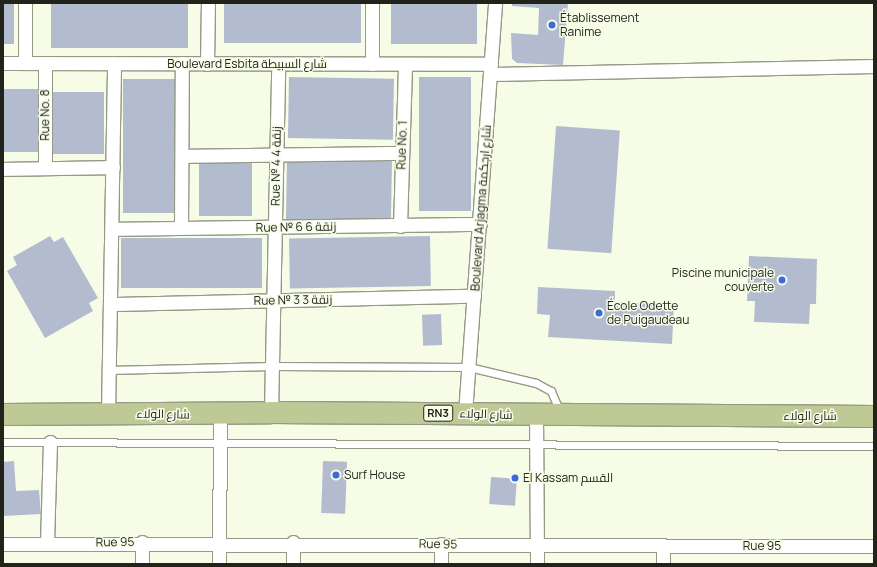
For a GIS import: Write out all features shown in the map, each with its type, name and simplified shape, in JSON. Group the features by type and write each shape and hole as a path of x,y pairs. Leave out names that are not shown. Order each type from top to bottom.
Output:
{"main road":[{"name":"شارع الولاء","path":"3,414 220,414 271,412 465,413 536,416 874,416"}],"street":[{"path":"25,3 25,63"},
{"path":"207,64 208,3"},
{"path":"372,3 372,64"},
{"name":"Boulevard Arjagma شارع ارجكمة","path":"465,413 495,3"},
{"name":"Boulevard Esbita شارع السبيطة","path":"3,63 405,64 490,69 874,66"},
{"name":"Rue No. 8","path":"45,63 45,168"},
{"path":"108,413 114,63"},
{"path":"181,228 182,64"},
{"name":"Rue № 4 زنقة 4","path":"271,412 278,64"},
{"name":"Rue No. 1","path":"400,226 405,64"},
{"path":"182,156 402,153"},
{"path":"3,169 113,167"},
{"name":"Rue № 6 زنقة 6","path":"112,229 275,228 480,224"},
{"name":"Rue № 3 زنقة 3","path":"111,304 474,296"},
{"path":"219,564 220,414"},
{"path":"536,416 537,564"},
{"path":"47,543 50,442"},
{"path":"142,542 142,564"},
{"path":"293,542 293,564"},
{"name":"Rue 95","path":"3,544 293,542 663,546 874,546"},
{"path":"441,544 441,564"},
{"path":"663,546 663,564"}],"lane":[{"path":"109,370 272,366 469,368 541,385 551,391 562,416"},
{"path":"3,442 220,441 536,446 874,446"}],"building":[{"path":"3,3 14,3 14,44 3,44"},
{"path":"51,3 188,3 188,48 51,48"},
{"path":"224,3 361,3 361,43 224,43"},
{"path":"391,3 477,3 477,44 391,44"},
{"path":"512,3 568,3 563,65 517,63 512,59 511,33 538,35 539,8 512,6"},
{"path":"289,77 394,79 393,140 288,138"},
{"path":"419,77 471,77 471,211 419,211"},
{"path":"123,79 175,79 175,213 123,213"},
{"path":"3,89 38,89 38,152 3,152"},
{"path":"51,92 104,92 104,154 51,154"},
{"path":"556,126 620,130 611,253 547,249"},
{"path":"287,159 392,161 391,222 286,220"},
{"path":"199,161 252,161 252,216 199,216"},
{"path":"50,236 54,242 63,237 98,298 89,303 93,311 45,338 7,271 17,265 13,257"},
{"path":"430,236 431,286 290,288 289,238"},
{"path":"121,238 262,238 262,288 121,288"},
{"name":"Piscine municipale couverte","path":"749,256 817,259 816,304 810,304 809,324 754,322 755,301 747,301"},
{"path":"538,287 615,291 615,302 674,305 672,344 548,337 550,315 537,314"},
{"path":"441,314 442,345 423,346 422,315"},
{"path":"14,461 16,491 39,490 41,514 3,516 3,462"},
{"path":"323,461 347,462 345,514 321,513"},
{"path":"491,477 517,479 515,506 489,504"}],"place":[{"name":"Établissement Ranime","path":"552,25"},
{"name":"Piscine municipale couverte","path":"782,280"},
{"name":"École Odette de Puigaudeau","path":"599,313"},
{"name":"Surf House","path":"336,475"},
{"name":"El Kassam القسم","path":"515,478"}]}
